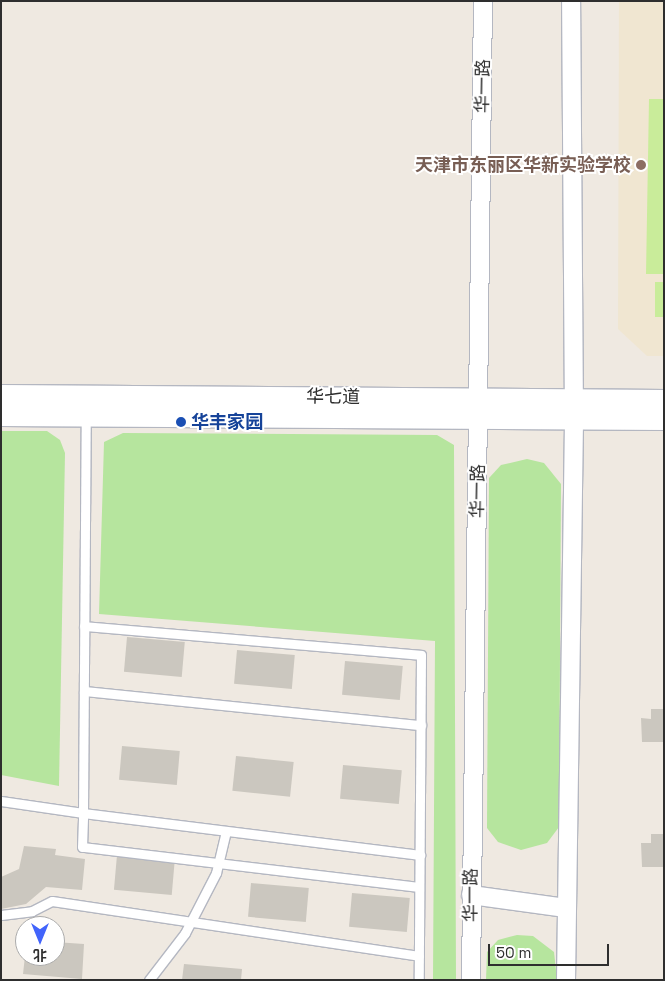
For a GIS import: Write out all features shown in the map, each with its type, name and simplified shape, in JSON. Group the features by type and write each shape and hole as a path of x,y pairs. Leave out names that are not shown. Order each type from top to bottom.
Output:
{"street":[{"name":"华一路","path":"471,980 480,408 483,1"},
{"path":"566,980 574,409 571,1"},
{"name":"华七道","path":"1,395 86,406"},
{"name":"华七道","path":"574,409 664,400"},
{"name":"华七道","path":"1,415 86,406 480,408 574,409 664,419"},
{"path":"471,895 566,908"}],"lane":[{"path":"86,406 82,847 419,888"},
{"path":"84,626 421,655 418,980"},
{"path":"84,692 421,725"},
{"path":"1,801 420,855"},
{"path":"149,980 190,922 218,863 226,831"},
{"path":"1,915 32,911 52,902 419,956"}],"shaded area":[{"name":"天津市东丽区华新实验学校","path":"619,1 664,1 664,356 647,356 618,329"}],"green space":[{"path":"649,99 664,99 664,274 646,274"},
{"path":"655,282 664,282 664,317 655,317"},
{"path":"1,431 47,431 60,440 65,453 59,786 1,775"},
{"path":"123,433 437,435 454,445 456,980 433,980 435,641 99,614 104,442"},
{"path":"527,459 544,463 561,484 559,827 547,843 521,850 498,842 487,828 489,478 501,465"},
{"path":"517,935 533,936 554,952 557,980 486,980 487,952 498,940"}],"building":[{"path":"127,637 185,642 182,677 124,672"},
{"path":"237,650 295,655 292,689 234,684"},
{"path":"345,661 403,666 400,700 342,695"},
{"path":"651,709 664,709 664,742 642,742 641,718 651,719"},
{"path":"122,746 180,751 177,785 119,780"},
{"path":"236,756 294,762 290,797 232,791"},
{"path":"343,765 402,770 399,804 340,799"},
{"path":"651,834 664,834 664,867 642,867 641,843 651,843"},
{"path":"24,846 56,849 55,855 85,859 82,890 46,887 26,904 1,909 1,877 19,869"},
{"path":"117,855 175,860 172,895 114,890"},
{"path":"251,883 309,888 306,922 248,917"},
{"path":"352,893 410,898 407,932 349,927"},
{"path":"65,943 84,944 82,979 23,974 24,966 65,966"},
{"path":"184,964 242,969 241,980 182,980"}],"place":[{"name":"天津市东丽区华新实验学校","path":"641,165"},
{"name":"华丰家园","path":"181,422"}]}
